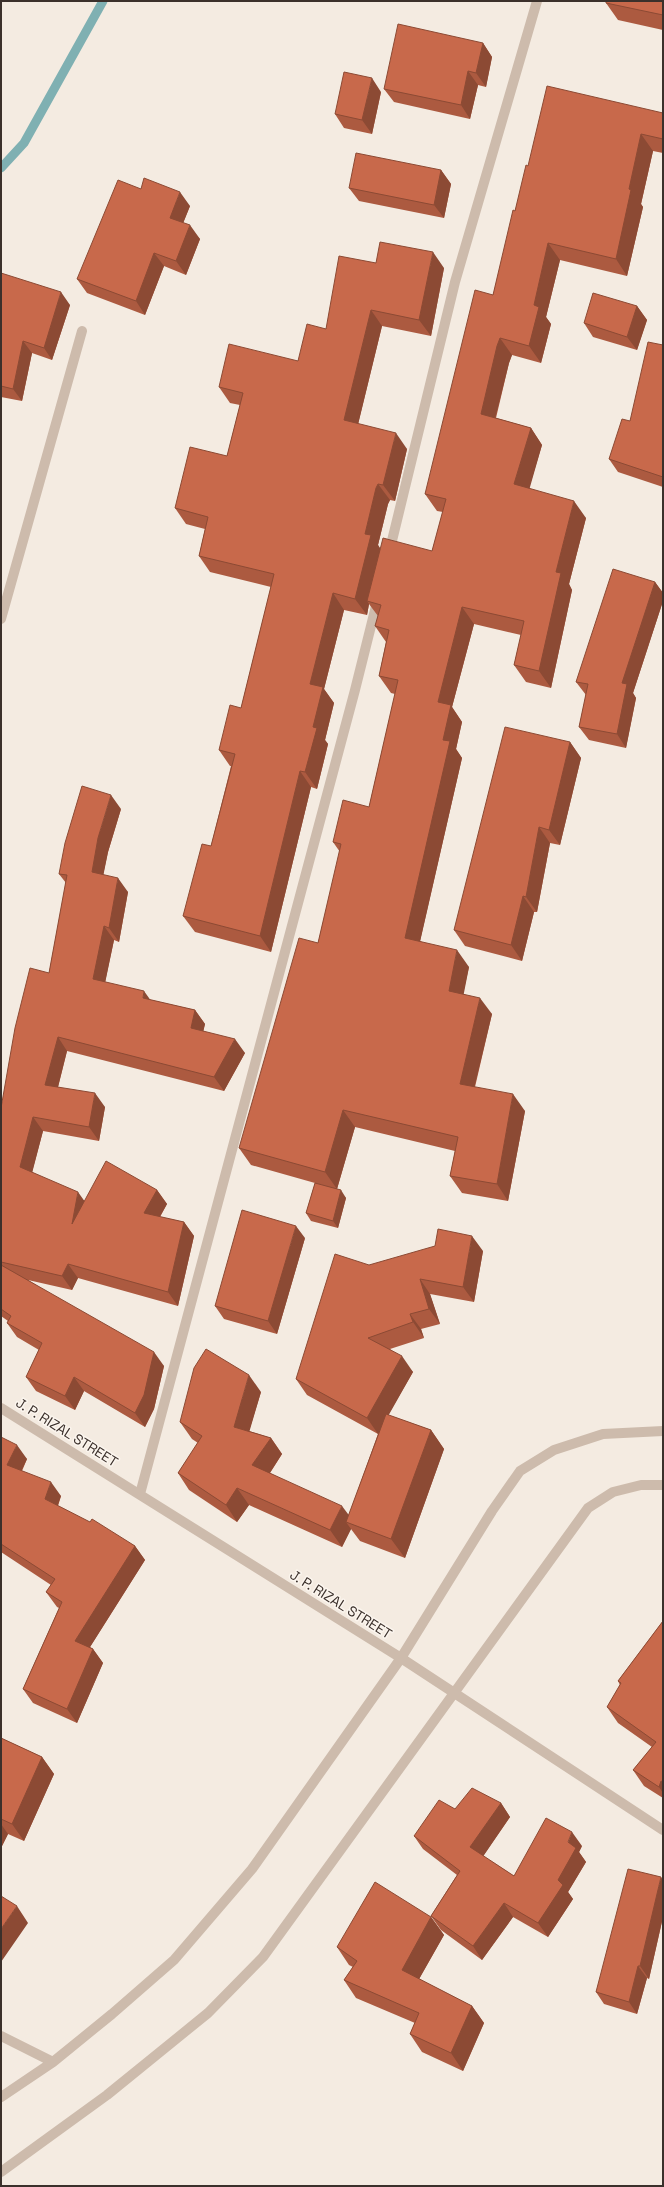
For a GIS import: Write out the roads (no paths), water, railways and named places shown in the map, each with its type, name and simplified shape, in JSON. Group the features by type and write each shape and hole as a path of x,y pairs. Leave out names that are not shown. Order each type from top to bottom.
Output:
{"street":[{"path":"385,567 455,282 537,1"},
{"path":"1,619 82,331"},
{"path":"140,1494 353,697 380,590"},
{"name":"J. P. RIZAL STREET","path":"1,1408 401,1658 663,1830"},
{"path":"1,2097 53,2062 112,2014 174,1960 252,1869 401,1658 492,1511 520,1471 554,1450 603,1434 663,1431"},
{"path":"1,2172 107,2095 208,2013 263,1957 588,1508 613,1492 641,1485 663,1485"},
{"path":"1,2036 53,2062"}],"waterway":[{"path":"1,168 24,143 103,1"}]}
